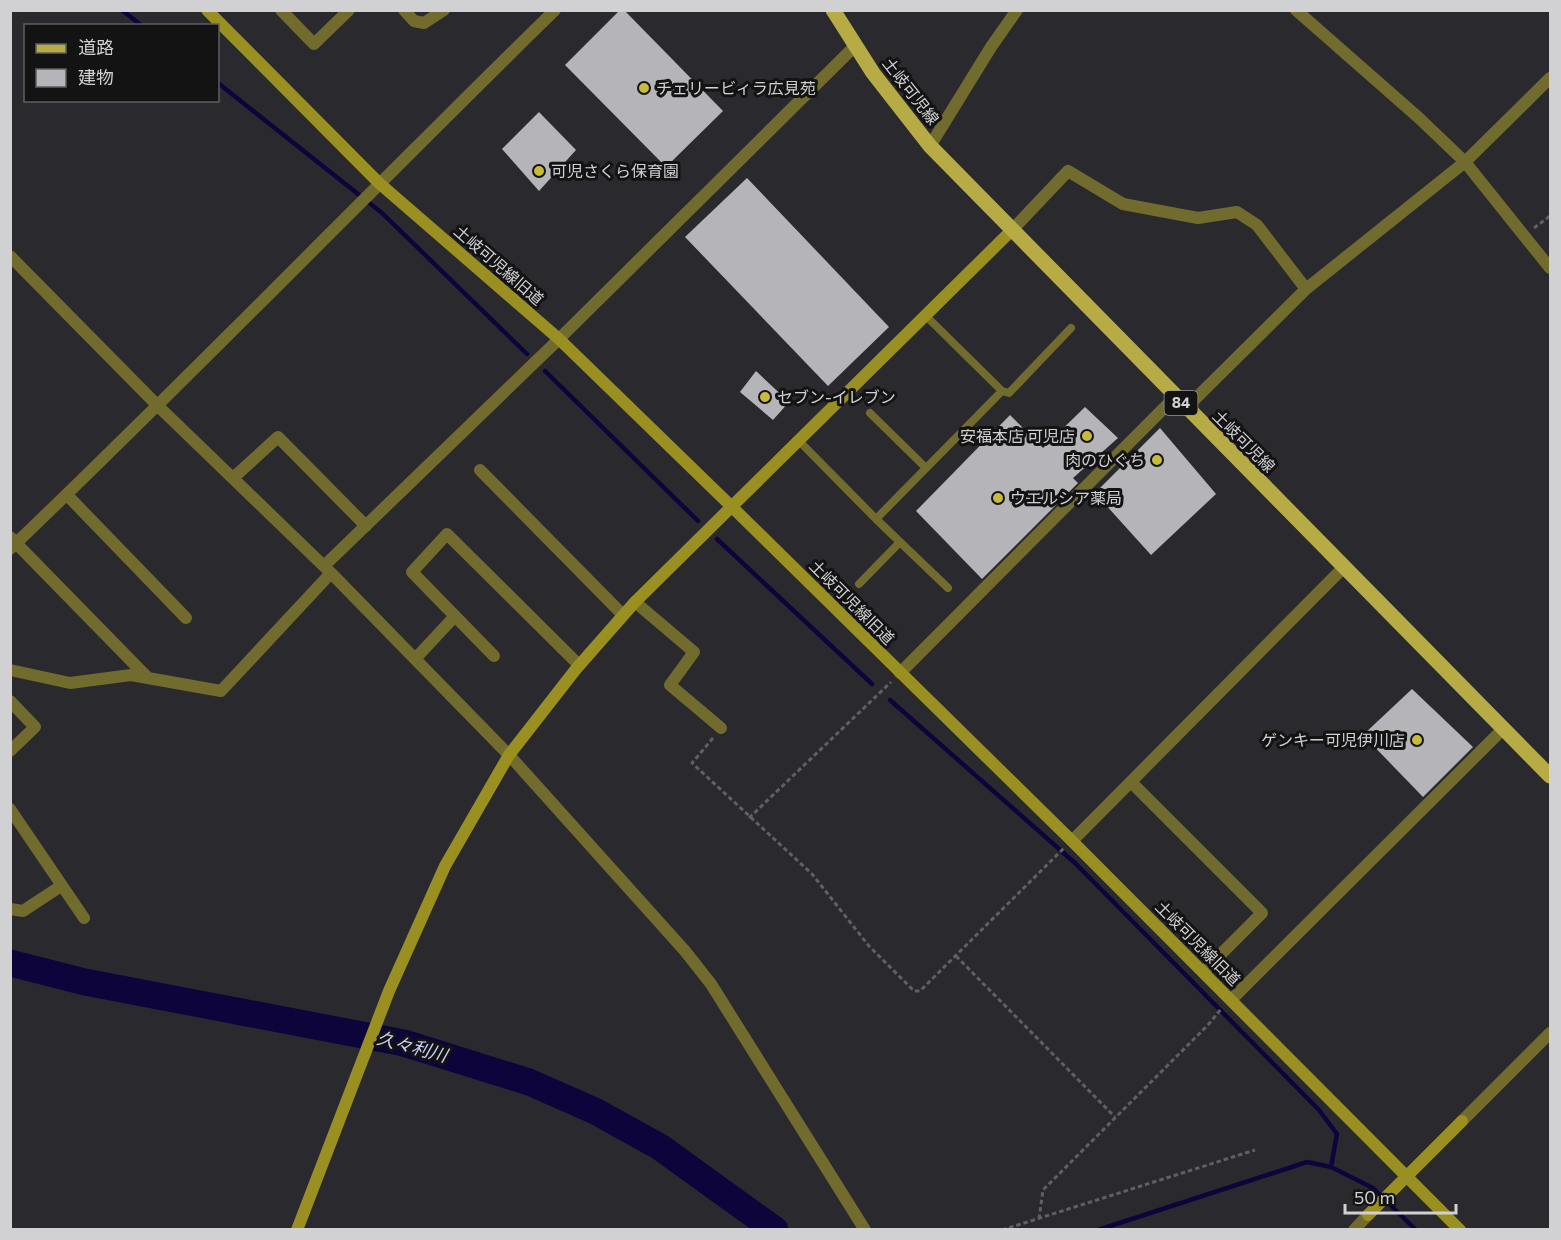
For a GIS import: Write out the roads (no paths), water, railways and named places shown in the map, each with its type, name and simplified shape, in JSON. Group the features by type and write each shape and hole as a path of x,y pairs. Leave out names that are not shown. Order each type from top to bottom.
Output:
{"main road":[{"name":"土岐可児線","path":"833,10 855,46 930,146 1551,776"}],"street":[{"name":"土岐可児線旧道","path":"207,10 374,187 559,339 900,673 1069,844 1203,972 1228,1002 1460,1230"},
{"path":"281,10 314,44 349,10"},
{"path":"404,10 414,21 424,23 444,10"},
{"path":"147,676 12,543 67,495 159,406 374,187 555,10"},
{"path":"930,146 991,47 1017,10"},
{"path":"1296,10 1419,118 1465,162 1551,268"},
{"path":"10,670 70,683 130,675 147,676 221,691 366,525 559,339 855,46"},
{"path":"1186,408 1306,290 1465,162 1551,78"},
{"path":"297,1230 388,991 445,866 509,755 579,665 634,602 1012,230 1068,171 1123,204 1198,218 1237,212 1257,225 1306,290"},
{"path":"10,256 327,570 509,755 711,984 865,1230"},
{"path":"900,673 1175,397"},
{"path":"233,478 278,437 366,525"},
{"path":"480,470 623,615"},
{"path":"67,495 186,618"},
{"path":"494,656 412,572 447,534 579,665"},
{"path":"1069,844 1344,567"},
{"path":"634,602 694,652 670,685 721,728"},
{"path":"415,659 455,616"},
{"path":"10,701 35,727 10,751"},
{"path":"1228,1002 1503,729"},
{"path":"1131,782 1262,913 1203,972"},
{"path":"10,809 84,918"},
{"path":"10,909 23,911 61,886"},
{"path":"1354,1230 1551,1033"}],"lane":[{"path":"925,315 1002,391 1009,393 1071,328"},
{"path":"876,519 1002,391"},
{"path":"870,412 926,468"},
{"path":"798,440 948,588"},
{"path":"859,584 900,542"}],"waterway":[{"path":"122,10 140,24"},
{"path":"219,84 382,213 527,354"},
{"path":"545,371 698,521"},
{"path":"717,539 872,684"},
{"path":"890,700 1075,863 1319,1110 1337,1134 1331,1167 1373,1188 1416,1230"},
{"name":"久々利川","path":"10,963 85,982 404,1043 529,1082 595,1111 660,1147 775,1230"},
{"path":"1098,1230 1307,1162 1331,1167"}],"place":[{"name":"チェリービィラ広見苑","path":"644,88"},
{"name":"可児さくら保育園","path":"539,171"},
{"name":"セブン-イレブン","path":"765,397"},
{"name":"安福本店 可児店","path":"1087,436"},
{"name":"肉のひぐち","path":"1157,460"},
{"name":"ウエルシア薬局","path":"998,498"},
{"name":"ゲンキー可児伊川店","path":"1417,740"}]}
